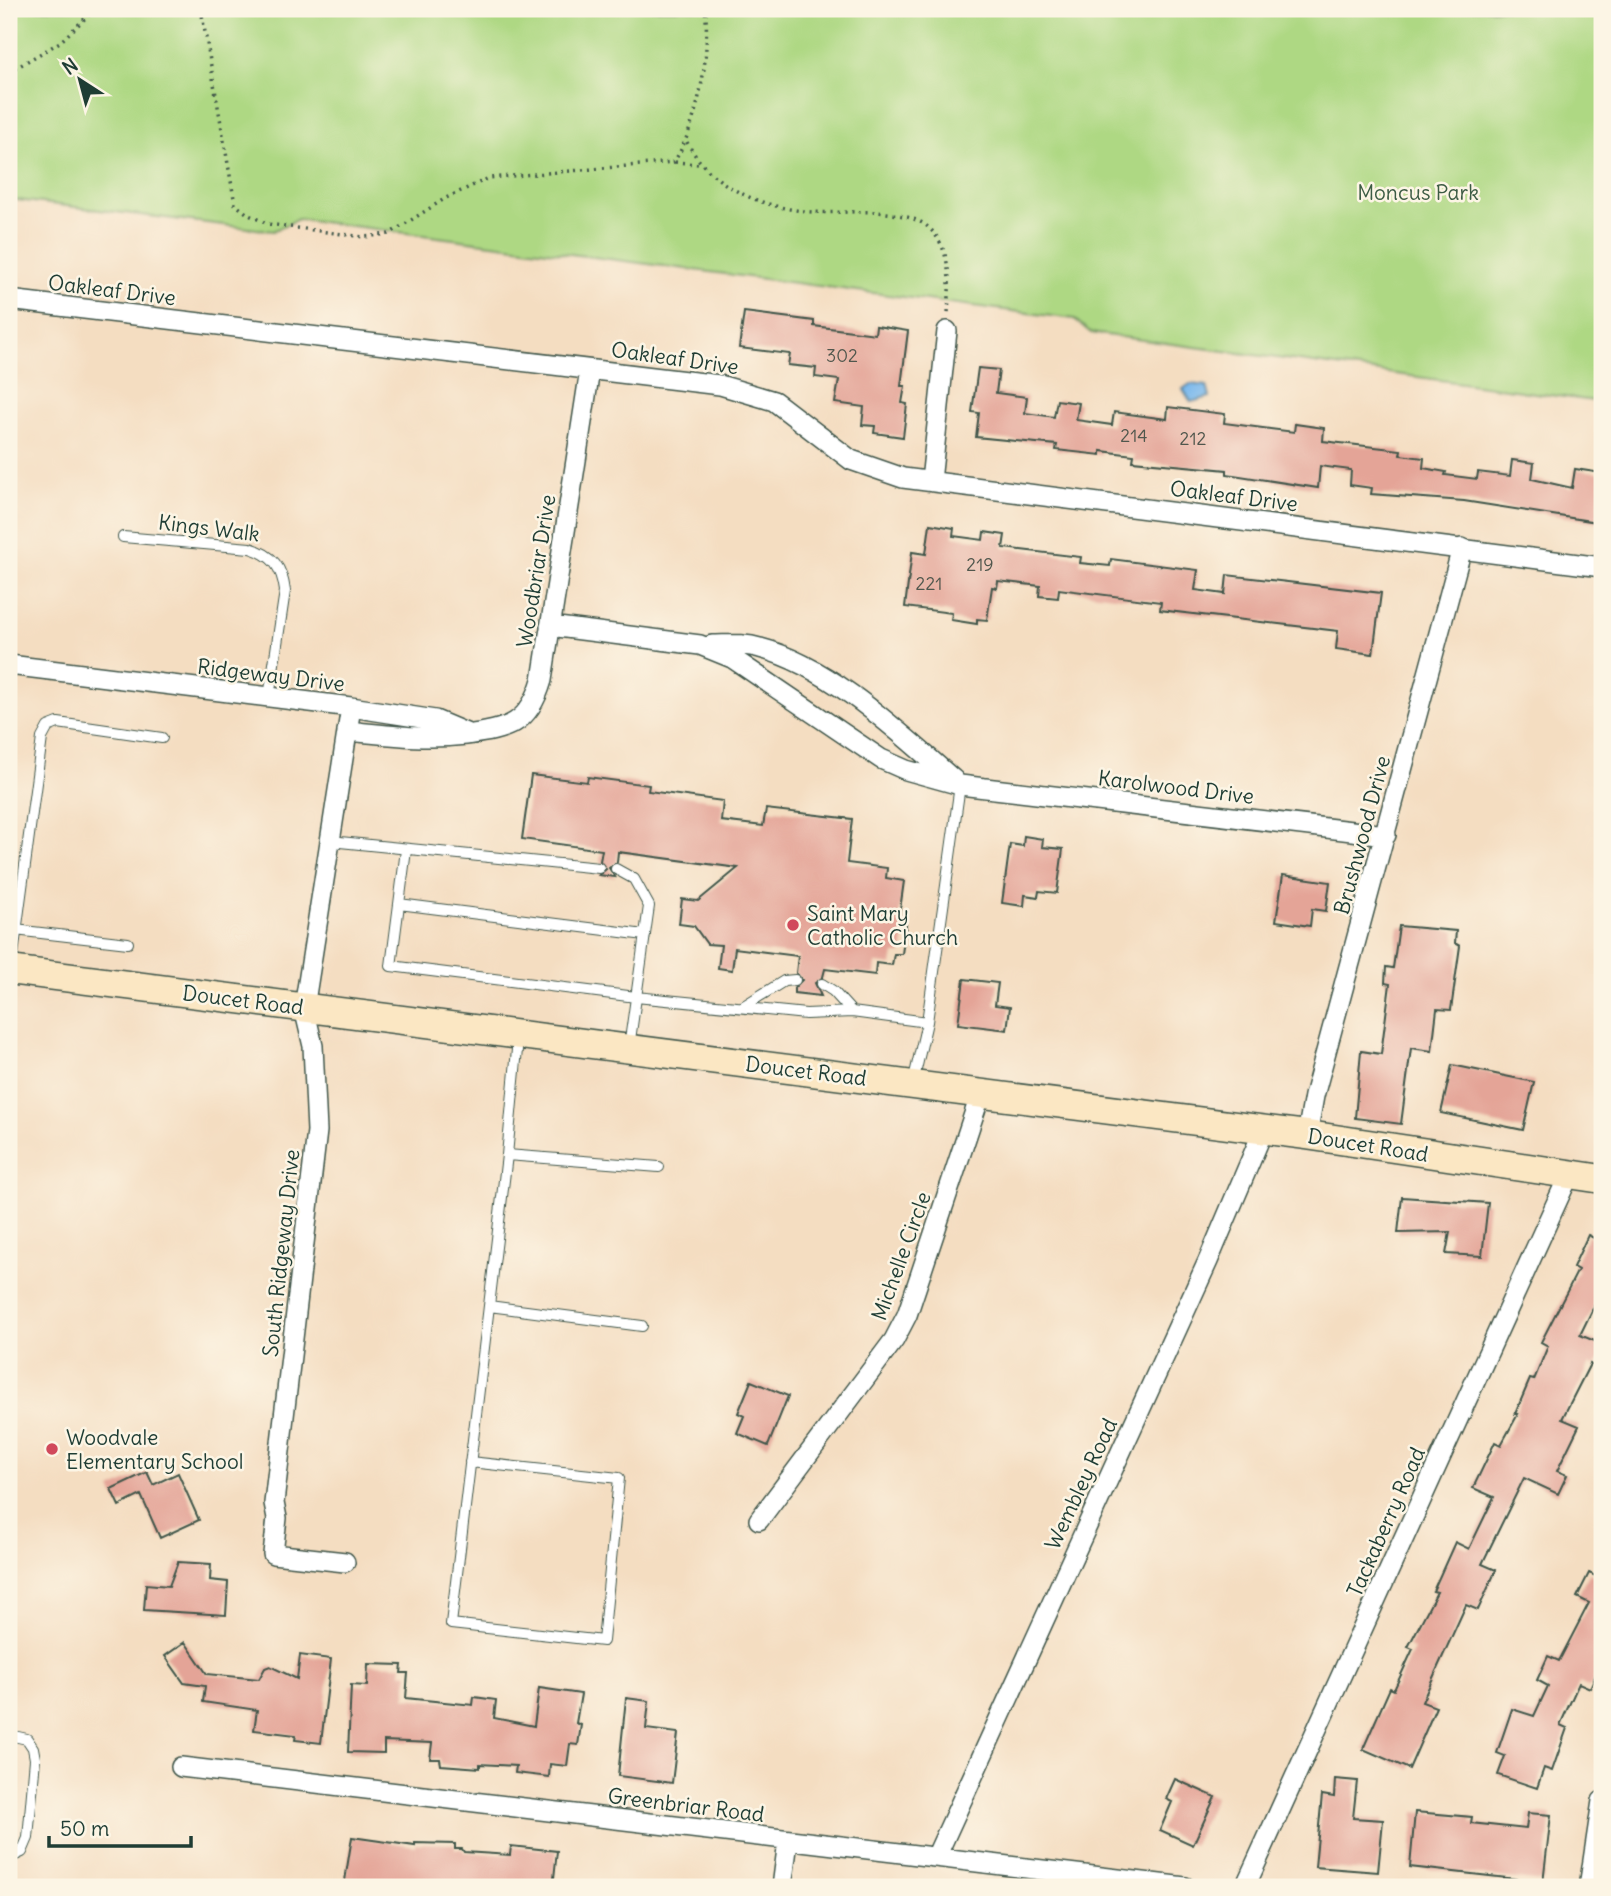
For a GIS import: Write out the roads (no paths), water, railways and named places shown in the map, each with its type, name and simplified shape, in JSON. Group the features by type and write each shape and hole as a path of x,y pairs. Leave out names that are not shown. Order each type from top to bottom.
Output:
{"street":[{"name":"Oakleaf Drive","path":"9,300 720,385 755,393 797,416 851,460 885,474 1602,567"},
{"path":"931,481 947,331"},
{"name":"Woodbriar Drive","path":"348,732 438,740 501,730 528,711 542,680 590,370"},
{"name":"Brushwood Drive","path":"1307,1135 1314,1096 1462,548"},
{"name":"Karolwood Drive","path":"550,626 700,645 747,645 796,662 869,708 960,785"},
{"name":"Karolwood Drive","path":"700,645 746,665 881,759 906,770 960,785 1386,835"},
{"name":"Ridgeway Drive","path":"9,665 351,707 304,1008"},
{"path":"351,707 435,720 469,734"},
{"name":"Doucet Road","path":"10,970 1264,1129 1602,1179"},
{"name":"South Ridgeway Drive","path":"304,1008 313,1046 317,1131 275,1503 277,1518 272,1554 345,1562"},
{"name":"Michelle Circle","path":"759,1520 894,1340 907,1315 981,1093"},
{"name":"Wembley Road","path":"936,1857 1208,1261 1264,1129"},
{"name":"Tackaberry Road","path":"1245,1887 1569,1175"},
{"name":"Greenbriar Road","path":"181,1767 1185,1887"},
{"path":"1589,1887 1602,1801"},
{"path":"782,1887 788,1840"}],"lane":[{"name":"Kings Walk","path":"123,537 250,548 264,552 275,560 285,591 269,697"},
{"path":"10,970 42,737 48,727 58,723 162,738"},
{"path":"913,1084 927,1022 960,785"},
{"path":"330,841 599,868"},
{"path":"406,850 391,966 636,997 806,1014 852,1012 927,1022"},
{"path":"616,869 634,879 647,897 649,906 629,1048"},
{"path":"399,904 645,935"},
{"path":"15,930 128,943"},
{"path":"742,1007 785,981 795,980"},
{"path":"822,984 833,990 852,1012"},
{"path":"470,1462 619,1478 603,1641 451,1624 470,1462 507,1155 518,1035"},
{"path":"507,1155 659,1167"},
{"path":"489,1306 642,1326"},
{"path":"9,1735 27,1739 33,1748 35,1759 28,1838 22,1852 9,1858"}],"water":[{"path":"1190,384 1207,386 1210,397 1191,402 1183,389"}],"place":[{"name":"Saint Mary Catholic Church","path":"793,925"},
{"name":"Woodvale Elementary School","path":"52,1449"}],"park label":[{"name":"Moncus Park","path":"1418,192"}]}
